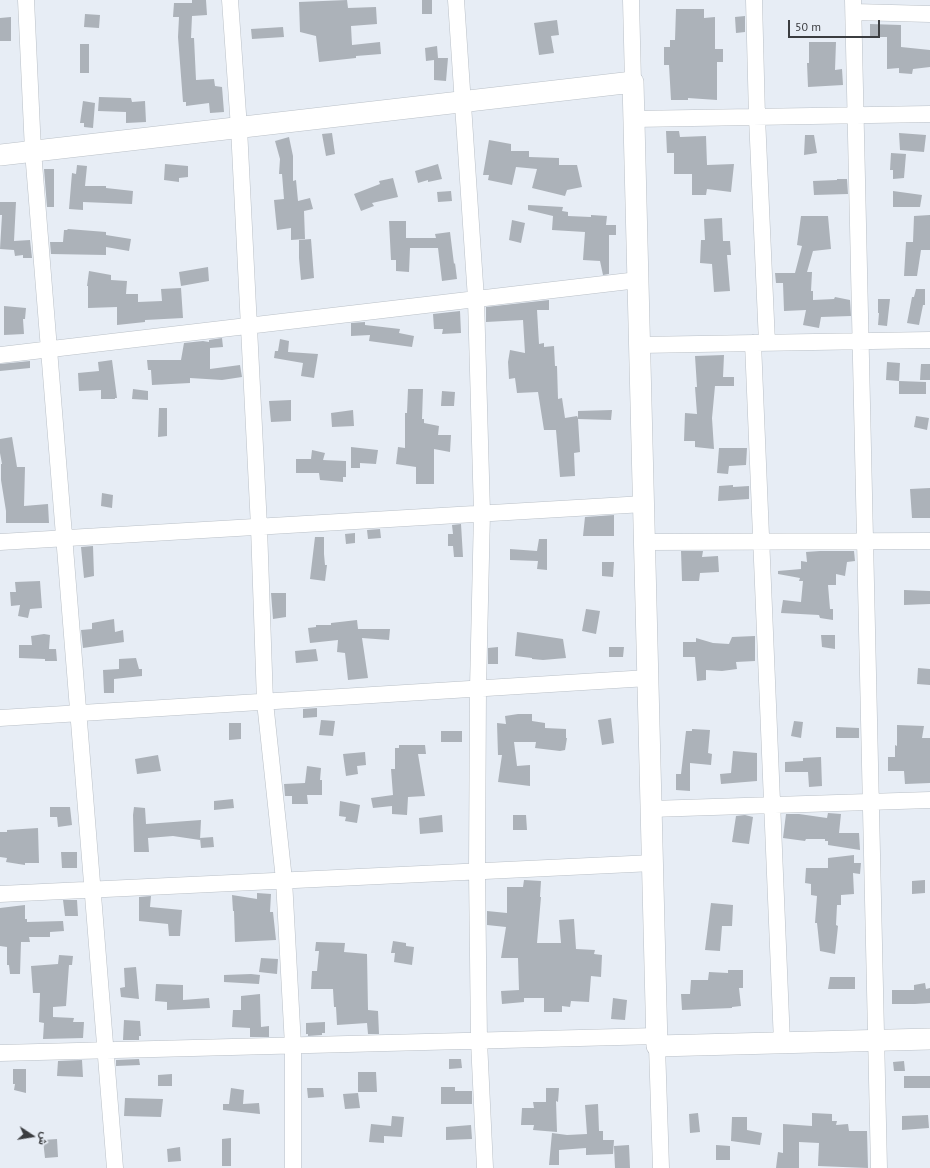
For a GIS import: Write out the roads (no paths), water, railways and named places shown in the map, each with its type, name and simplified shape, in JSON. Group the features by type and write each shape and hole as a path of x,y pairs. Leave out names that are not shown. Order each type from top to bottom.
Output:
{"main road":[{"path":"0,155 633,82 657,1041 782,1043 930,1039"}],"street":[{"path":"26,0 33,151 115,1168"},
{"path":"230,0 259,527 265,702 284,880 293,1046 293,1168"},
{"path":"456,0 476,299 482,513 478,688 477,871 479,1041 485,1168"},
{"path":"631,0 633,82"},
{"path":"754,0 757,117 762,542 782,1043"},
{"path":"879,1168 854,6 930,14"},
{"path":"634,119 930,114"},
{"path":"0,355 638,280"},
{"path":"640,345 930,340"},
{"path":"0,542 644,504"},
{"path":"644,542 930,541"},
{"path":"0,718 648,678"},
{"path":"651,809 930,800"},
{"path":"0,894 652,863"},
{"path":"0,1053 479,1041 657,1041 661,1168"}]}
